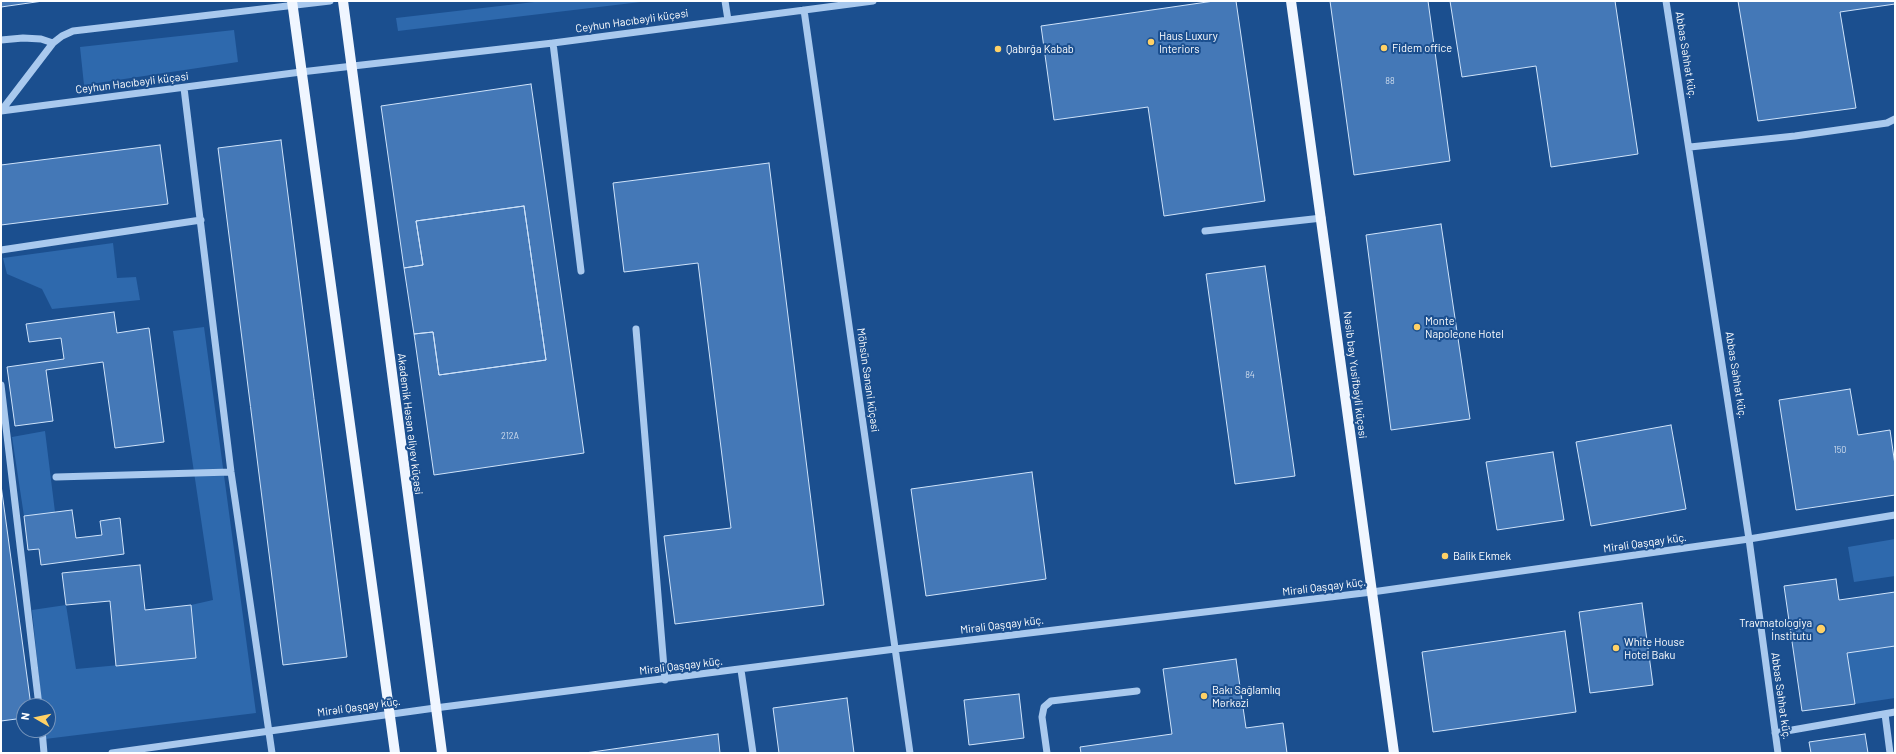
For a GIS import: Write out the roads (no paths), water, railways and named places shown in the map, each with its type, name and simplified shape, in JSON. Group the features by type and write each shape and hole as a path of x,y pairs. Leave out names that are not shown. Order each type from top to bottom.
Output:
{"main road":[{"name":"Akademik Həsən Əliyev küçəsi","path":"343,1 442,753"},
{"name":"Nəsib bəy Yusifbəyli küçəsi","path":"1291,1 1322,218 1394,753"},
{"path":"292,3 395,753"}],"street":[{"path":"1,111 53,43 73,30 292,3 330,1"},
{"path":"725,1 728,20"},
{"name":"Ceyhun Hacıbəyli küçəsi","path":"1,111 301,72 553,43 873,1"},
{"name":"Abbas Səhhət küç.","path":"1666,1 1690,147 1749,539 1778,753"},
{"name":"Möhsün Sənani küçəsi","path":"804,10 910,753"},
{"path":"1,40 35,38 53,43"},
{"path":"553,43 581,271"},
{"path":"184,88 231,472 272,753"},
{"path":"1690,147 1795,136 1887,123 1895,119"},
{"path":"1205,231 1322,218"},
{"path":"1,250 201,220"},
{"path":"636,329 664,680"},
{"path":"1,384 38,698"},
{"path":"56,477 231,472"},
{"name":"Mirəli Qaşqay küç.","path":"112,753 435,708 664,680 895,649 1372,592 1749,539 1895,515"},
{"path":"741,670 753,753"},
{"path":"1047,753 1042,717 1044,707 1051,701 1137,690"},
{"path":"1775,733 1895,712"},
{"path":"1885,714 1890,753"},
{"path":"43,738 44,753"}],"place":[{"name":"Haus Luxury Interiors","path":"1151,42"},
{"name":"Fidem office","path":"1384,48"},
{"name":"Qabırğa Kabab","path":"998,49"},
{"name":"Monte Napoleone Hotel","path":"1417,327"},
{"name":"Balik Ekmek","path":"1445,556"},
{"name":"Travmatologiya İnstitutu","path":"1821,629"},
{"name":"White House Hotel Baku","path":"1616,648"},
{"name":"Bakı Sağlamlıq Mərkəzi","path":"1204,696"}]}
